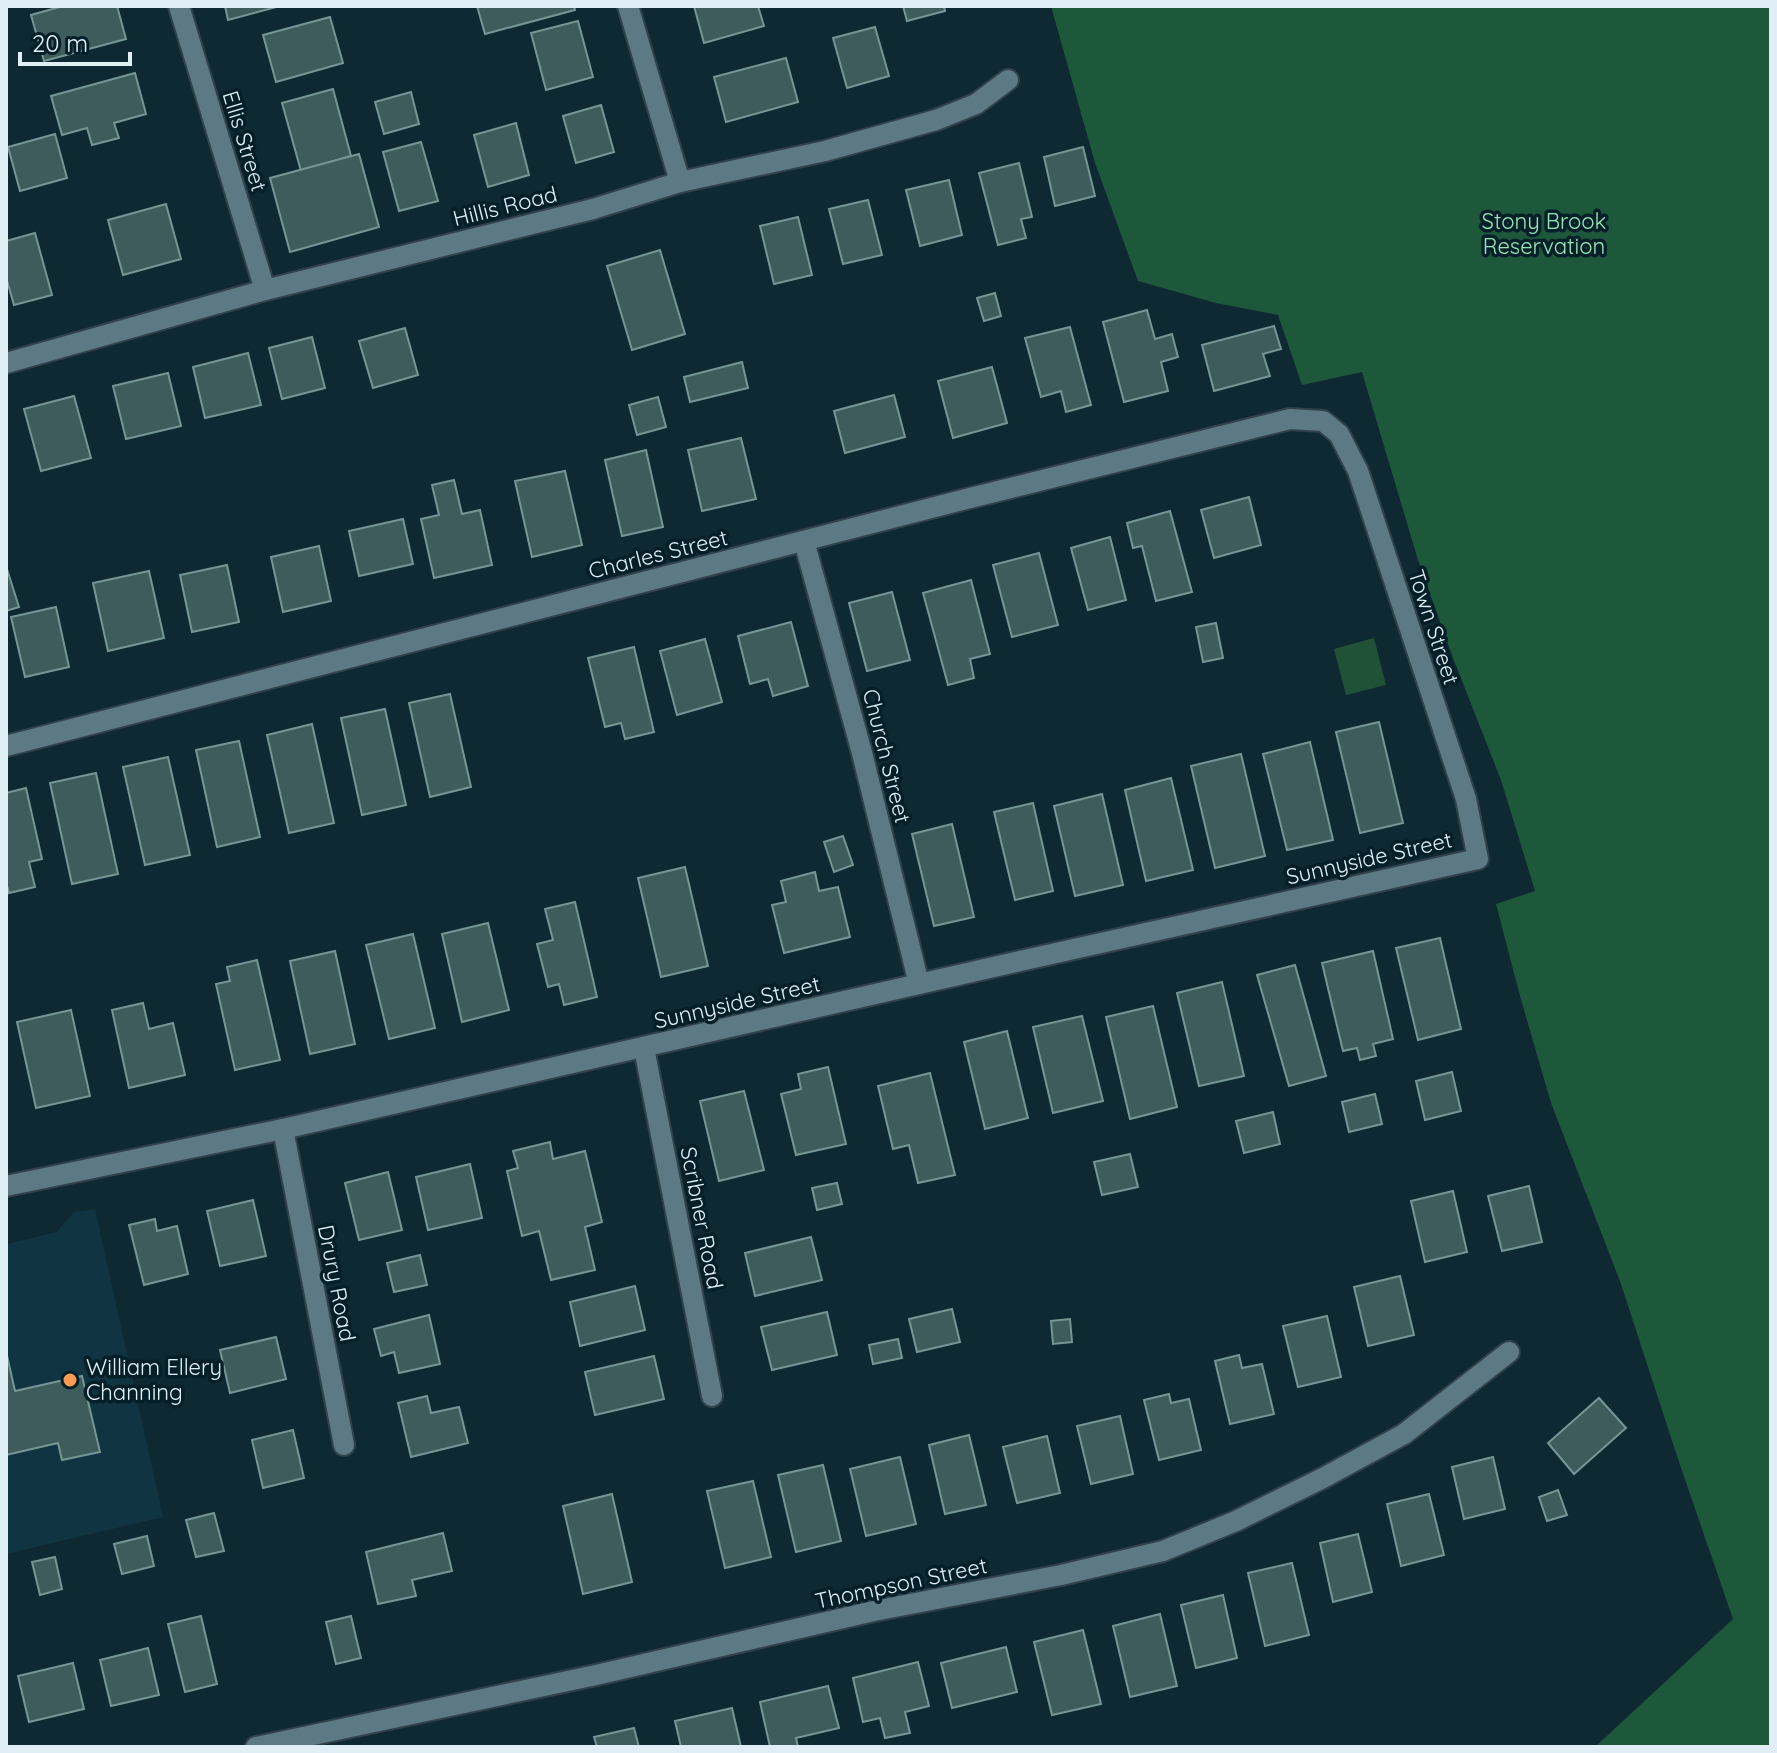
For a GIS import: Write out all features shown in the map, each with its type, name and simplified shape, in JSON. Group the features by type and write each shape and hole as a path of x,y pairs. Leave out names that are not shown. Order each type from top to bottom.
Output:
{"street":[{"name":"Ellis Street","path":"179,6 265,290"},
{"path":"628,6 680,182"},
{"name":"Hillis Road","path":"6,363 265,290 593,209 680,182 825,151 936,120 976,104 1008,80"},
{"name":"Charles Street","path":"6,746 970,498 1290,419 1323,421"},
{"name":"Town Street","path":"1323,421 1339,434 1358,471 1466,799 1478,859"},
{"name":"Church Street","path":"804,541 862,753 919,984"},
{"name":"Sunnyside Street","path":"6,1186 283,1129 1478,859"},
{"name":"Scribner Road","path":"644,1048 712,1396"},
{"name":"Drury Road","path":"283,1129 344,1445"},
{"name":"Thompson Street","path":"256,1747 1163,1551 1236,1521 1404,1434 1509,1352"}],"shaded area":[{"name":"William Ellery Channing","path":"95,1209 163,1517 6,1554 6,1244 57,1232 74,1212"}],"green space":[{"name":"Stony Brook Reservation","path":"1051,6 1771,6 1771,1747 1595,1747 1733,1619 1620,1281 1551,1103 1520,996 1496,904 1535,891 1501,780 1418,560 1362,372 1302,385 1278,315 1216,303 1138,281 1095,163"},
{"path":"1374,638 1386,685 1346,695 1334,649"}],"building":[{"path":"63,6 117,6 126,39 44,61 31,15"},
{"path":"225,6 280,6 228,20"},
{"path":"477,6 574,6 575,10 485,34"},
{"path":"694,6 758,6 764,26 704,43"},
{"path":"903,6 944,6 945,11 907,21"},
{"path":"330,17 343,63 276,82 263,35"},
{"path":"578,21 593,77 546,90 531,33"},
{"path":"875,27 889,76 847,88 833,38"},
{"path":"786,58 798,102 726,122 714,77"},
{"path":"135,73 146,114 114,123 119,138 92,145 87,128 62,135 51,96"},
{"path":"333,89 351,156 301,171 282,103"},
{"path":"411,92 419,124 384,134 375,102"},
{"path":"601,105 614,152 576,163 563,116"},
{"path":"516,123 529,175 488,187 474,135"},
{"path":"55,134 67,178 20,191 8,147"},
{"path":"421,142 438,201 399,211 383,152"},
{"path":"1083,147 1095,196 1055,206 1044,157"},
{"path":"359,154 379,227 290,252 270,178"},
{"path":"1019,163 1032,217 1021,219 1026,238 998,245 979,173"},
{"path":"949,180 962,235 920,246 906,190"},
{"path":"868,200 882,255 843,264 829,209"},
{"path":"166,204 181,259 123,275 108,220"},
{"path":"798,217 812,275 774,284 760,226"},
{"path":"35,233 52,295 14,305 6,277 6,241"},
{"path":"660,250 685,334 632,350 607,266"},
{"path":"995,293 1001,316 984,321 977,298"},
{"path":"1147,310 1155,339 1172,334 1178,357 1161,362 1168,391 1124,402 1103,322"},
{"path":"1274,326 1281,349 1263,354 1270,376 1214,391 1202,345"},
{"path":"1070,327 1091,405 1066,412 1061,391 1041,397 1025,338"},
{"path":"405,328 418,375 373,388 359,341"},
{"path":"312,337 325,388 282,399 269,348"},
{"path":"248,353 261,405 205,418 193,367"},
{"path":"742,362 748,388 690,402 684,377"},
{"path":"992,367 1007,423 953,438 938,381"},
{"path":"168,373 181,426 126,439 113,386"},
{"path":"894,395 905,437 845,453 834,411"},
{"path":"74,396 91,458 41,471 24,409"},
{"path":"658,397 666,427 637,435 629,405"},
{"path":"741,438 756,499 702,511 688,450"},
{"path":"646,450 663,527 622,536 605,460"},
{"path":"565,471 582,545 532,557 515,481"},
{"path":"454,480 462,514 480,510 492,565 434,578 421,519 439,515 432,485"},
{"path":"1249,497 1261,545 1214,558 1201,510"},
{"path":"1170,511 1192,592 1156,601 1142,546 1133,548 1127,523"},
{"path":"403,519 413,564 359,576 349,531"},
{"path":"1110,537 1126,600 1088,610 1071,548"},
{"path":"319,546 331,601 283,612 271,557"},
{"path":"1039,553 1058,625 1012,637 993,565"},
{"path":"227,565 239,622 192,632 180,575"},
{"path":"6,566 19,607 6,611"},
{"path":"149,571 164,638 108,651 93,583"},
{"path":"971,580 990,654 970,659 974,678 948,685 923,593"},
{"path":"892,592 910,660 867,671 849,603"},
{"path":"56,607 69,667 25,677 11,617"},
{"path":"791,622 808,686 773,696 768,679 750,684 738,636"},
{"path":"1216,623 1223,658 1203,662 1196,627"},
{"path":"705,639 722,702 677,715 660,651"},
{"path":"634,647 654,732 625,739 621,723 605,727 588,658"},
{"path":"450,694 471,787 430,797 409,703"},
{"path":"385,709 406,805 362,815 341,718"},
{"path":"1379,722 1403,823 1360,833 1336,732"},
{"path":"312,724 334,823 289,833 267,735"},
{"path":"239,741 260,837 217,847 196,750"},
{"path":"1310,742 1333,840 1287,850 1263,754"},
{"path":"1241,754 1265,856 1215,868 1191,766"},
{"path":"168,757 190,855 145,865 123,767"},
{"path":"96,773 118,874 72,884 50,783"},
{"path":"1171,778 1193,870 1146,881 1125,790"},
{"path":"26,788 42,859 29,862 35,887 9,893 6,882 6,793"},
{"path":"1102,794 1123,885 1075,896 1054,806"},
{"path":"1033,803 1053,891 1015,900 994,812"},
{"path":"952,824 974,917 934,926 912,834"},
{"path":"843,836 853,865 834,872 824,842"},
{"path":"685,867 708,966 661,977 638,878"},
{"path":"815,872 819,891 838,887 850,937 784,953 772,905 786,902 781,881"},
{"path":"575,902 597,997 564,1005 559,984 548,987 537,944 553,940 545,909"},
{"path":"488,923 509,1010 462,1022 442,934"},
{"path":"413,934 435,1028 389,1039 366,945"},
{"path":"1440,938 1461,1029 1418,1040 1396,948"},
{"path":"335,951 355,1044 310,1054 290,961"},
{"path":"1373,951 1393,1039 1373,1044 1376,1056 1360,1060 1357,1048 1343,1051 1322,963"},
{"path":"257,960 280,1060 235,1070 216,984 230,981 227,967"},
{"path":"1295,965 1326,1076 1289,1086 1257,975"},
{"path":"1222,982 1244,1076 1199,1086 1177,993"},
{"path":"143,1003 149,1029 173,1023 185,1075 129,1088 112,1010"},
{"path":"1153,1006 1177,1107 1130,1119 1106,1017"},
{"path":"71,1010 90,1096 36,1108 17,1022"},
{"path":"1082,1016 1103,1101 1053,1113 1033,1027"},
{"path":"1007,1031 1028,1118 985,1129 964,1042"},
{"path":"828,1067 846,1144 796,1155 781,1094 801,1089 798,1074"},
{"path":"1452,1072 1461,1111 1425,1120 1416,1081"},
{"path":"930,1073 955,1175 918,1183 909,1145 893,1149 878,1086"},
{"path":"744,1091 764,1170 719,1181 700,1101"},
{"path":"1375,1094 1382,1124 1349,1132 1342,1102"},
{"path":"1273,1112 1280,1144 1244,1153 1236,1121"},
{"path":"550,1142 553,1159 585,1151 602,1222 585,1227 595,1270 551,1280 539,1231 522,1236 507,1171 518,1168 513,1151"},
{"path":"1130,1154 1138,1187 1102,1195 1094,1162"},
{"path":"470,1164 482,1218 428,1230 416,1177"},
{"path":"388,1172 402,1230 359,1240 345,1183"},
{"path":"837,1183 842,1204 817,1210 812,1188"},
{"path":"1529,1186 1542,1242 1502,1251 1488,1196"},
{"path":"1453,1191 1467,1252 1425,1262 1411,1201"},
{"path":"253,1200 266,1256 220,1266 207,1211"},
{"path":"155,1219 157,1231 177,1226 188,1274 144,1285 129,1225"},
{"path":"811,1237 822,1280 755,1296 745,1253"},
{"path":"420,1255 427,1285 394,1292 387,1263"},
{"path":"1400,1276 1414,1335 1368,1346 1354,1287"},
{"path":"635,1286 645,1330 580,1346 570,1302"},
{"path":"952,1309 960,1342 917,1352 909,1319"},
{"path":"827,1312 837,1355 772,1370 761,1327"},
{"path":"429,1315 440,1364 399,1373 394,1352 381,1356 374,1329"},
{"path":"1327,1316 1341,1377 1298,1387 1283,1326"},
{"path":"1070,1319 1072,1342 1053,1344 1051,1321"},
{"path":"276,1337 286,1379 230,1393 220,1350"},
{"path":"898,1339 902,1358 873,1364 869,1345"},
{"path":"6,1351 15,1391 82,1376 100,1452 62,1460 58,1443 6,1455"},
{"path":"1239,1355 1242,1368 1262,1364 1274,1414 1230,1424 1215,1361"},
{"path":"654,1356 664,1399 595,1415 585,1372"},
{"path":"1169,1394 1171,1403 1189,1399 1201,1450 1159,1460 1144,1400"},
{"path":"427,1396 431,1413 459,1407 468,1443 411,1457 398,1403"},
{"path":"1599,1398 1626,1428 1574,1474 1548,1443"},
{"path":"1120,1416 1133,1474 1091,1484 1077,1426"},
{"path":"293,1430 304,1478 263,1488 252,1440"},
{"path":"969,1435 986,1505 945,1514 929,1445"},
{"path":"1047,1436 1060,1493 1017,1503 1003,1447"},
{"path":"900,1457 916,1524 866,1536 850,1469"},
{"path":"1493,1457 1505,1509 1464,1519 1452,1467"},
{"path":"823,1465 841,1541 796,1552 778,1475"},
{"path":"753,1481 771,1557 725,1568 707,1491"},
{"path":"1558,1490 1567,1515 1547,1521 1539,1497"},
{"path":"612,1494 632,1582 583,1594 563,1506"},
{"path":"1429,1494 1444,1555 1401,1566 1387,1504"},
{"path":"214,1513 224,1551 196,1557 186,1520"},
{"path":"443,1533 452,1571 412,1580 416,1596 378,1604 366,1552"},
{"path":"1358,1534 1372,1592 1333,1602 1320,1543"},
{"path":"147,1536 154,1566 122,1574 114,1544"},
{"path":"55,1557 62,1589 40,1595 32,1562"},
{"path":"1292,1563 1309,1635 1265,1646 1248,1573"},
{"path":"1223,1595 1237,1658 1196,1668 1181,1605"},
{"path":"1160,1614 1177,1686 1130,1697 1113,1626"},
{"path":"201,1616 217,1684 185,1692 168,1624"},
{"path":"351,1616 361,1658 336,1664 326,1622"},
{"path":"1083,1630 1101,1704 1052,1715 1034,1642"},
{"path":"1006,1647 1017,1692 952,1708 941,1663"},
{"path":"148,1648 159,1695 111,1706 100,1660"},
{"path":"918,1662 929,1706 905,1712 910,1733 885,1738 880,1718 863,1722 853,1678"},
{"path":"73,1663 84,1709 29,1722 18,1676"},
{"path":"828,1686 839,1728 796,1738 798,1747 770,1747 760,1702"},
{"path":"732,1708 741,1747 681,1747 675,1721"},
{"path":"634,1728 639,1747 597,1747 594,1737"}],"place":[{"name":"William Ellery Channing","path":"70,1380"}]}
